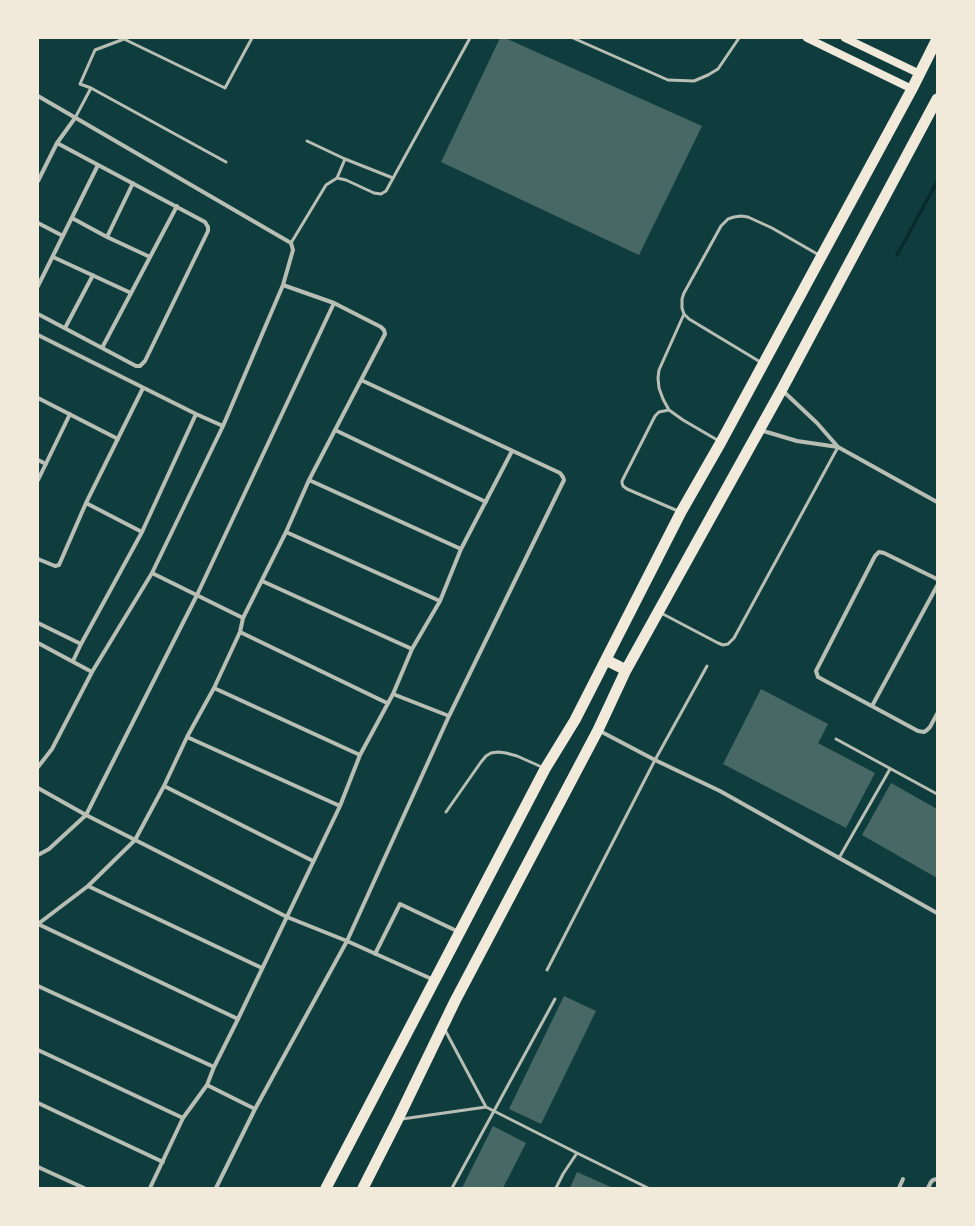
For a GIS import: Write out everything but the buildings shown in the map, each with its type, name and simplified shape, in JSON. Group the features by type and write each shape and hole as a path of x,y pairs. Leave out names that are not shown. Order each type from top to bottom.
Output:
{"highway":[{"path":"326,1188 545,769 575,720 681,512 721,442 912,89 937,39"},
{"path":"363,1188 458,994 598,730 626,670 782,389 937,99"},
{"path":"606,660 626,670"}],"main road":[{"path":"807,38 912,89"},
{"path":"845,38 920,74"}],"street":[{"path":"38,96 291,243 293,250 283,285 223,426 152,573 92,672 52,749 38,767"},
{"path":"38,181 57,143 75,118"},
{"path":"38,314 136,366 140,366 145,361 208,231 208,227 205,222 57,143"},
{"path":"38,286 98,165"},
{"path":"107,237 133,183"},
{"path":"102,348 177,206"},
{"path":"72,218 107,237 150,257"},
{"path":"38,223 63,236"},
{"path":"52,256 131,293"},
{"path":"65,328 93,275"},
{"path":"238,1019 38,924 88,886 135,840 164,786 187,737 214,688 240,632 243,618 286,532 309,480 385,334 381,327 334,303 283,285"},
{"path":"38,855 49,849 86,815 197,595 334,303"},
{"path":"38,335 143,388 223,426"},
{"path":"216,1188 255,1109 347,941 450,716 564,480 560,473 361,380"},
{"path":"38,559 55,566 59,565 86,503 143,388"},
{"path":"782,389 817,423 838,448"},
{"path":"38,398 118,439"},
{"path":"38,480 70,414"},
{"path":"73,661 142,532 196,414"},
{"path":"335,430 486,502"},
{"path":"758,430 797,441 838,448 937,502"},
{"path":"150,1188 183,1118 207,1084 340,806 360,755 393,694 412,649 440,601 461,549 512,451"},
{"path":"38,460 46,464"},
{"path":"309,480 461,549"},
{"path":"86,503 142,532"},
{"path":"286,532 440,601"},
{"path":"937,579 884,553 879,552 875,556 816,671 818,677 921,732 924,732 930,727 937,714"},
{"path":"152,573 243,618"},
{"path":"262,581 412,649"},
{"path":"872,706 937,586"},
{"path":"38,623 81,644"},
{"path":"240,632 387,703"},
{"path":"38,643 92,672"},
{"path":"214,688 360,755"},
{"path":"393,694 450,716"},
{"path":"598,730 655,760 720,790 937,913"},
{"path":"187,737 340,806"},
{"path":"164,786 313,861"},
{"path":"38,788 86,815 287,917 347,941 434,980"},
{"path":"88,886 262,968"},
{"path":"375,954 400,904 460,932"},
{"path":"38,986 214,1067"},
{"path":"38,1050 183,1118"},
{"path":"207,1084 255,1109"},
{"path":"38,1103 163,1162"},
{"path":"38,1167 84,1188"},
{"path":"899,1188 904,1179"},
{"path":"928,1188 933,1180 937,1179"}],"lane":[{"path":"226,162 80,84 95,50 124,38 225,88 252,38"},
{"path":"337,178 346,180 374,193 381,194 386,192 470,38"},
{"path":"573,38 668,80 694,81 718,69 739,38"},
{"path":"75,118 90,88"},
{"path":"307,141 345,159 393,178"},
{"path":"291,243 326,185 337,178 345,159"},
{"path":"763,364 689,319 684,314 682,304 684,293 721,226 728,219 741,216 748,217 772,228 821,257"},
{"path":"684,314 659,370 659,388 669,410 721,442"},
{"path":"669,410 659,412 655,416 622,483 627,489 681,512"},
{"path":"658,611 718,643 728,644 734,638 838,448"},
{"path":"547,970 655,760 707,666"},
{"path":"836,739 937,794"},
{"path":"446,812 480,762 492,753 498,752 517,756 545,769"},
{"path":"839,858 890,769"},
{"path":"452,1188 495,1111 505,1089 554,999"},
{"path":"443,1027 486,1107"},
{"path":"398,1119 486,1107 648,1188"},
{"path":"556,1188 563,1174 577,1153"}],"waterway":[{"path":"897,255 937,182"}]}
